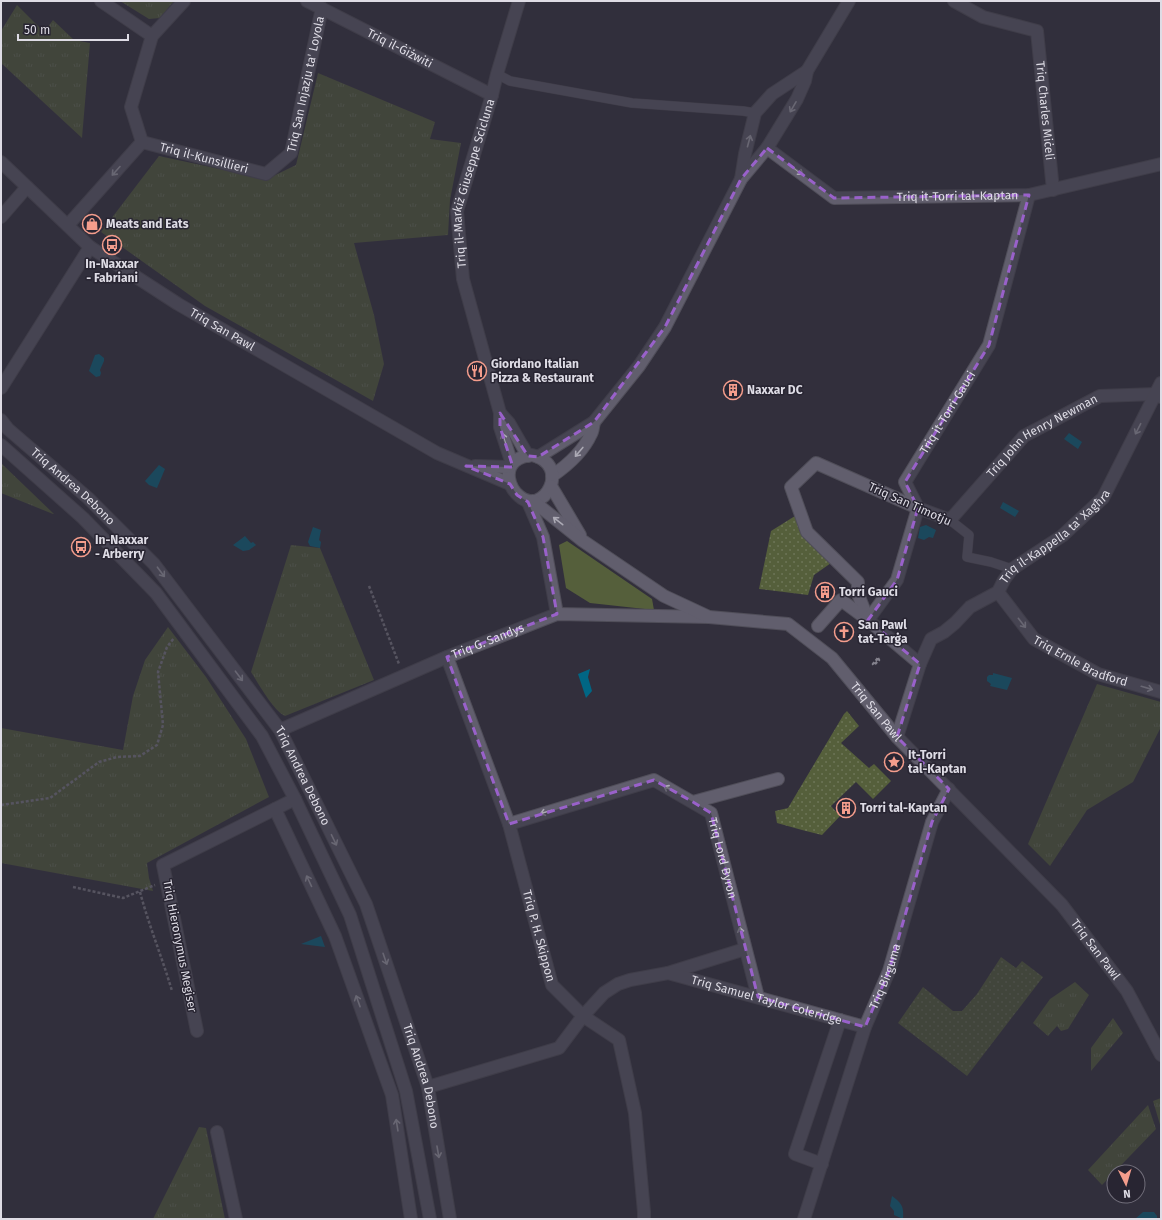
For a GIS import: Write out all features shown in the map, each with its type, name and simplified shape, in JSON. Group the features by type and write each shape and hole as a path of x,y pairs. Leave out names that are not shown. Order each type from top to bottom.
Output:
{"street":[{"path":"101,1 152,36"},
{"path":"68,225 142,142 131,107 152,36 184,1"},
{"name":"Triq il-Ġiżwiti","path":"307,1 492,95"},
{"name":"Triq il-Markiż Giuseppe Scicluna","path":"511,466 500,427 500,413 463,279 457,211 519,1"},
{"path":"533,456 594,422 639,366 665,327 741,179 767,148 797,99 805,81 807,71 849,1"},
{"name":"Triq Charles Miċeli","path":"954,1 982,17 1037,31 1053,190"},
{"name":"Triq San Injazju ta' Loyola","path":"266,174 291,153 322,8"},
{"path":"741,179 745,154 755,113 772,94 807,71"},
{"name":"Triq il-Kunsillieri","path":"142,142 266,174"},
{"name":"Triq it-Torri tal-Kaptan","path":"767,148 834,198 1030,195 1161,164"},
{"name":"Triq San Pawl","path":"1,162 90,247 178,304 437,454 510,484 517,495 531,502 583,541 664,596 709,617 788,624 832,658 897,737 1062,905 1126,991 1161,1055"},
{"path":"1,217 27,187"},
{"name":"Triq it-Torri Gauci","path":"918,508 905,482 989,345 1030,195"},
{"path":"1,388 90,247"},
{"name":"Triq il-Kappella ta' Xagħra","path":"897,737 920,664 931,639 944,632 955,623 970,607 998,592 1004,580 1012,570 1062,536 1103,498 1159,396 1161,383"},
{"name":"Triq John Henry Newman","path":"950,520 1024,436 1100,396 1159,396"},
{"name":"Triq il-Markiż Giuseppe Scicluna","path":"500,413 533,456"},
{"name":"Triq Andrea Debono","path":"1,420 8,429 88,498 154,564 280,730 366,904 428,1087 450,1219"},
{"path":"557,614 542,537 531,502 544,497 548,492 552,481 576,456 592,433 594,422"},
{"name":"Triq Andrea Debono","path":"1,445 83,518 156,593 262,736 295,799 350,915 406,1091 430,1219"},
{"name":"Triq San Pawl","path":"466,466 511,466 520,458 533,456 544,460 549,466 552,481 583,541"},
{"name":"Triq San Timotju","path":"868,620 858,594 858,582 807,532 791,487 816,463 918,508 950,520"},
{"path":"510,484 509,474 511,466"},
{"path":"868,620 898,580 918,508"},
{"name":"Triq Ernle Bradford","path":"998,592 1034,639 1098,674 1161,692"},
{"path":"818,626 841,600 868,620 920,664"},
{"name":"Triq G. Sandys","path":"280,730 447,657 557,614 709,617"},
{"name":"Triq P. H. Skippon","path":"447,657 509,824 552,985 583,1016 619,1040 634,1113 644,1219"},
{"path":"693,802 778,779"},
{"name":"Triq Lord Byron","path":"509,824 654,780 711,812 758,997"},
{"name":"Triq Birguma","path":"804,1219 865,1027 889,971 932,822 949,789"},
{"path":"295,799 275,809 335,936 392,1095 411,1219"},
{"name":"Triq Hieronymus Megiser","path":"197,1031 163,865 275,809"},
{"name":"Triq Samuel Taylor Coleridge","path":"428,1087 559,1048 583,1016 604,993 618,984 630,980 668,973 745,949"},
{"name":"Triq Samuel Taylor Coleridge","path":"668,973 865,1027"},
{"path":"822,1164 795,1154 840,1020"},
{"path":"217,1132 236,1219"}],"lane":[{"path":"497,74 510,81 632,103 755,113"},
{"name":"Triq San Timotju","path":"950,520 969,535 967,557 991,562 1012,570"}],"path":[{"path":"368,586 399,665"},
{"path":"1,805 50,798 99,762 117,757 140,756 157,745 163,725 158,672 167,647 183,629"},
{"path":"73,887 123,898 167,881"},
{"path":"140,892 148,921 163,961 172,991"}],"highlighted area":[{"path":"767,148 834,198 1029,195 989,345 905,482 918,508 897,580 868,620 920,664 897,737 949,789 932,822 889,971 865,1027 758,997 711,813 693,802 654,780 509,824 447,657 557,614 543,537 528,502 517,495 510,484 466,466 513,467 500,427 500,413 528,456 538,457 594,422 665,327 741,179"}],"green space":[{"path":"120,1 174,1 160,18 149,19"},
{"path":"17,5 44,32 53,20 74,40 90,43 82,138 1,63 1,31"},
{"path":"318,73 435,122 430,139 461,143 450,200 448,235 354,243 374,315 384,364 373,401 205,306 101,232 159,156 267,179 296,165"},
{"path":"1,463 54,514 1,493"},
{"path":"795,516 805,536 831,563 814,575 808,595 759,589 771,531"},
{"path":"567,541 652,599 654,610 590,603 566,588 559,545"},
{"path":"291,545 320,548 374,680 285,716 275,708 251,672"},
{"path":"168,627 206,677 246,739 269,797 147,863 153,891 1,863 1,728 123,750 133,696 145,660"},
{"path":"1097,684 1161,702 1161,727 1133,782 1087,810 1050,866 1028,844"},
{"path":"847,711 859,726 841,743 869,768 874,764 891,781 873,799 856,782 831,806 840,816 822,835 777,823 775,811 788,808"},
{"path":"1001,957 1016,968 1022,961 1043,977 967,1076 898,1023 923,987 953,1011 962,1011 977,994"},
{"path":"1075,982 1089,995 1068,1029 1061,1031 1057,1026 1048,1036 1033,1023 1050,999"},
{"path":"1113,1018 1123,1033 1091,1071 1091,1048"},
{"path":"1161,1098 1161,1128 1153,1101"},
{"path":"1148,1105 1156,1129 1122,1164 1106,1164 1106,1181 1102,1185 1088,1170"},
{"path":"199,1127 206,1128 225,1219 153,1219"}],"water":[{"path":"99,354 104,358 104,361 100,370 100,376 96,377 89,371 95,355"},
{"path":"1069,433 1082,442 1078,449 1064,439"},
{"path":"159,465 165,469 157,488 149,485 145,481"},
{"path":"1003,502 1019,511 1015,517 1000,508"},
{"path":"926,525 936,530 933,538 929,537 924,540 918,538 920,527"},
{"path":"313,527 321,530 319,540 321,542 320,548 310,546 308,542"},
{"path":"245,536 251,543 253,542 256,545 249,550 243,551 233,545"},
{"path":"590,669 588,677 592,691 586,698 578,674"},
{"path":"993,673 1012,678 1007,690 990,686 991,684 987,681 987,677 989,675 993,675"},
{"path":"321,936 325,947 301,944"},
{"path":"892,1196 902,1206 903,1219 894,1215 894,1211 890,1206"},
{"path":"1143,1212 1154,1212 1157,1219 1135,1219"}],"place":[{"name":"Meats and Eats","path":"92,224"},
{"name":"In-Naxxar - Fabriani","path":"112,245"},
{"name":"Giordano Italian Pizza & Restaurant","path":"477,371"},
{"name":"Naxxar DC","path":"733,390"},
{"name":"In-Naxxar - Arberry","path":"81,547"},
{"name":"Torri Gauci","path":"825,592"},
{"name":"San Pawl tat-Tarġa","path":"844,632"},
{"name":"It-Torri tal-Kaptan","path":"894,762"},
{"name":"Torri tal-Kaptan","path":"846,808"}]}
